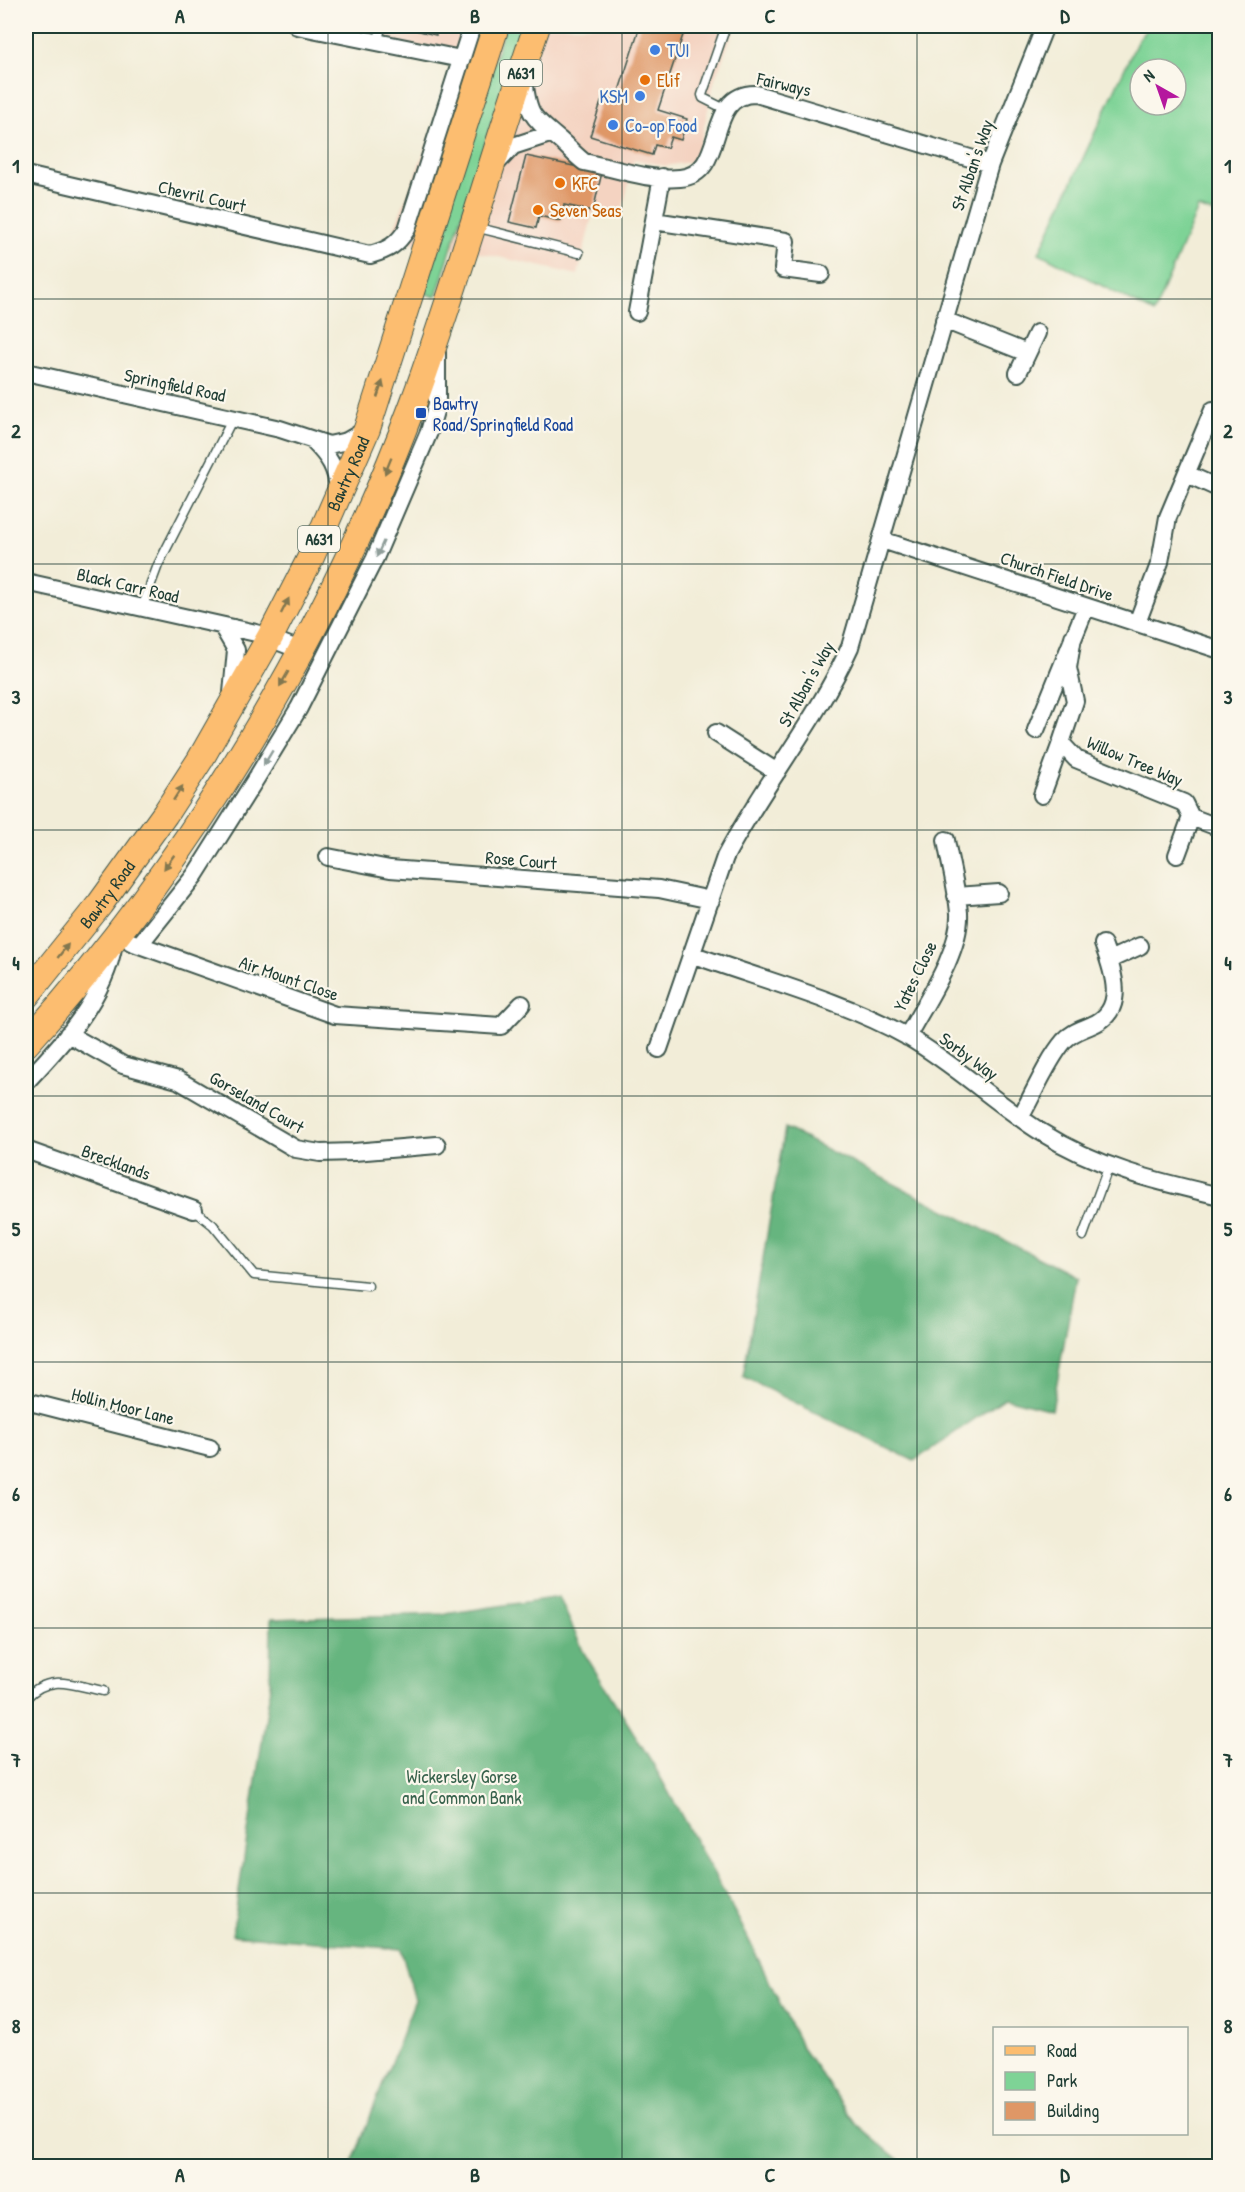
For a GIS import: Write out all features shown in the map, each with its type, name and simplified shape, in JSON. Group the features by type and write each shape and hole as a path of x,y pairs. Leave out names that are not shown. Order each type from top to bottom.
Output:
{"main road":[{"name":"Bawtry Road","path":"26,996 100,904 165,814 200,760 270,637 338,498 367,429 496,26"},
{"name":"Bawtry Road","path":"26,1044 115,935 196,824 233,768 300,650 379,487 413,404 537,26"},
{"path":"235,696 270,704"}],"street":[{"path":"297,26 380,34 461,59 472,26"},
{"name":"St Alban's Way","path":"659,1049 725,857 850,647 990,164 1045,26"},
{"name":"Chevril Court","path":"26,175 370,255 398,243 407,229 461,59"},
{"path":"523,67 529,110 550,134 584,162 662,177 681,178 701,169 709,158 725,109"},
{"name":"Fairways","path":"725,109 735,99 747,94 756,94 990,164"},
{"path":"488,173 513,146 550,134"},
{"path":"637,312 662,177"},
{"path":"654,221 786,241 783,269 820,274"},
{"path":"944,320 1027,353"},
{"name":"Bawtry Road","path":"139,945 195,874 257,777 299,708 375,558 429,432 437,404 436,333"},
{"path":"1018,373 1037,333"},
{"name":"Springfield Road","path":"26,372 280,429 314,442 339,444 357,437 367,429"},
{"path":"1137,623 1160,562 1168,517 1213,410"},
{"path":"314,442 328,456 336,472 338,498"},
{"path":"1187,474 1220,489"},
{"name":"Church Field Drive","path":"882,540 1220,650"},
{"name":"Black Carr Road","path":"26,582 270,637 300,650"},
{"name":"Willow Tree Way","path":"1036,729 1086,607"},
{"path":"222,626 236,650 235,696"},
{"name":"Willow Tree Way","path":"1042,795 1075,701 1068,668 1073,637"},
{"path":"716,733 777,772"},
{"name":"Willow Tree Way","path":"1061,743 1076,759 1184,803 1191,817 1220,828"},
{"path":"1177,855 1191,817"},
{"name":"Yates Close","path":"907,1037 949,956 959,915 946,840"},
{"name":"Rose Court","path":"328,857 390,869 648,888 698,895 711,900"},
{"path":"956,896 999,892"},
{"name":"Bawtry Road","path":"26,1082 68,1034 102,983 109,967 115,935"},
{"name":"Air Mount Close","path":"115,935 335,1015 501,1026 522,1004"},
{"path":"1020,1118 1064,1041 1076,1030 1102,1020 1110,1010 1115,998 1116,985 1103,944"},
{"path":"1109,960 1140,946"},
{"name":"Sorby Way","path":"691,954 847,1009 907,1037 970,1079 1020,1118 1108,1167 1146,1179 1220,1196"},
{"name":"Gorseland Court","path":"68,1034 123,1065 178,1080 296,1149 320,1153 437,1145"},
{"name":"Brecklands","path":"26,1150 194,1210"},
{"name":"Hollin Moor Lane","path":"26,1401 210,1448"}],"lane":[{"path":"725,109 703,98 702,95 726,26"},
{"path":"471,226 579,252"},
{"path":"142,608 158,565 233,418"},
{"path":"1083,1236 1108,1167"},
{"path":"194,1210 213,1225 254,1275 368,1286"},
{"path":"26,1698 36,1686 51,1682 103,1690"}],"shaded area":[{"path":"297,26 736,26 715,78 699,149 689,162 666,166 634,159 621,217 593,212 578,275 481,253 390,239 461,59"}],"green space":[{"path":"505,26 522,26 436,297 421,292"},
{"path":"1149,26 1220,26 1219,215 1198,208 1154,313 1039,253 1128,62 1128,117 1188,117 1188,57 1130,57 1138,40"},
{"path":"785,1128 1076,1277 1052,1410 1005,1398 914,1461 743,1377"},
{"name":"Wickersley Gorse and Common Bank","path":"559,1597 584,1653 653,1764 740,1922 802,2048 856,2124 906,2166 351,2166 415,2000 401,1949 232,1935 270,1690 271,1619 445,1614"}],"building":[{"path":"399,26 438,26 436,35"},
{"path":"640,26 686,26 658,110 687,119 681,140 671,137 667,148 655,145 652,155 590,136 604,93 617,97"},
{"name":"KFC","path":"526,156 602,172 593,211 564,205 561,221 539,216 536,228 509,222"}],"place":[{"name":"TUI","path":"655,50"},
{"name":"Elif","path":"645,80"},
{"name":"KSM","path":"640,96"},
{"name":"Co-op Food","path":"613,125"},
{"name":"KFC","path":"560,183"},
{"name":"Seven Seas","path":"538,210"},
{"name":"Bawtry Road/Springfield Road","path":"421,413"}]}
